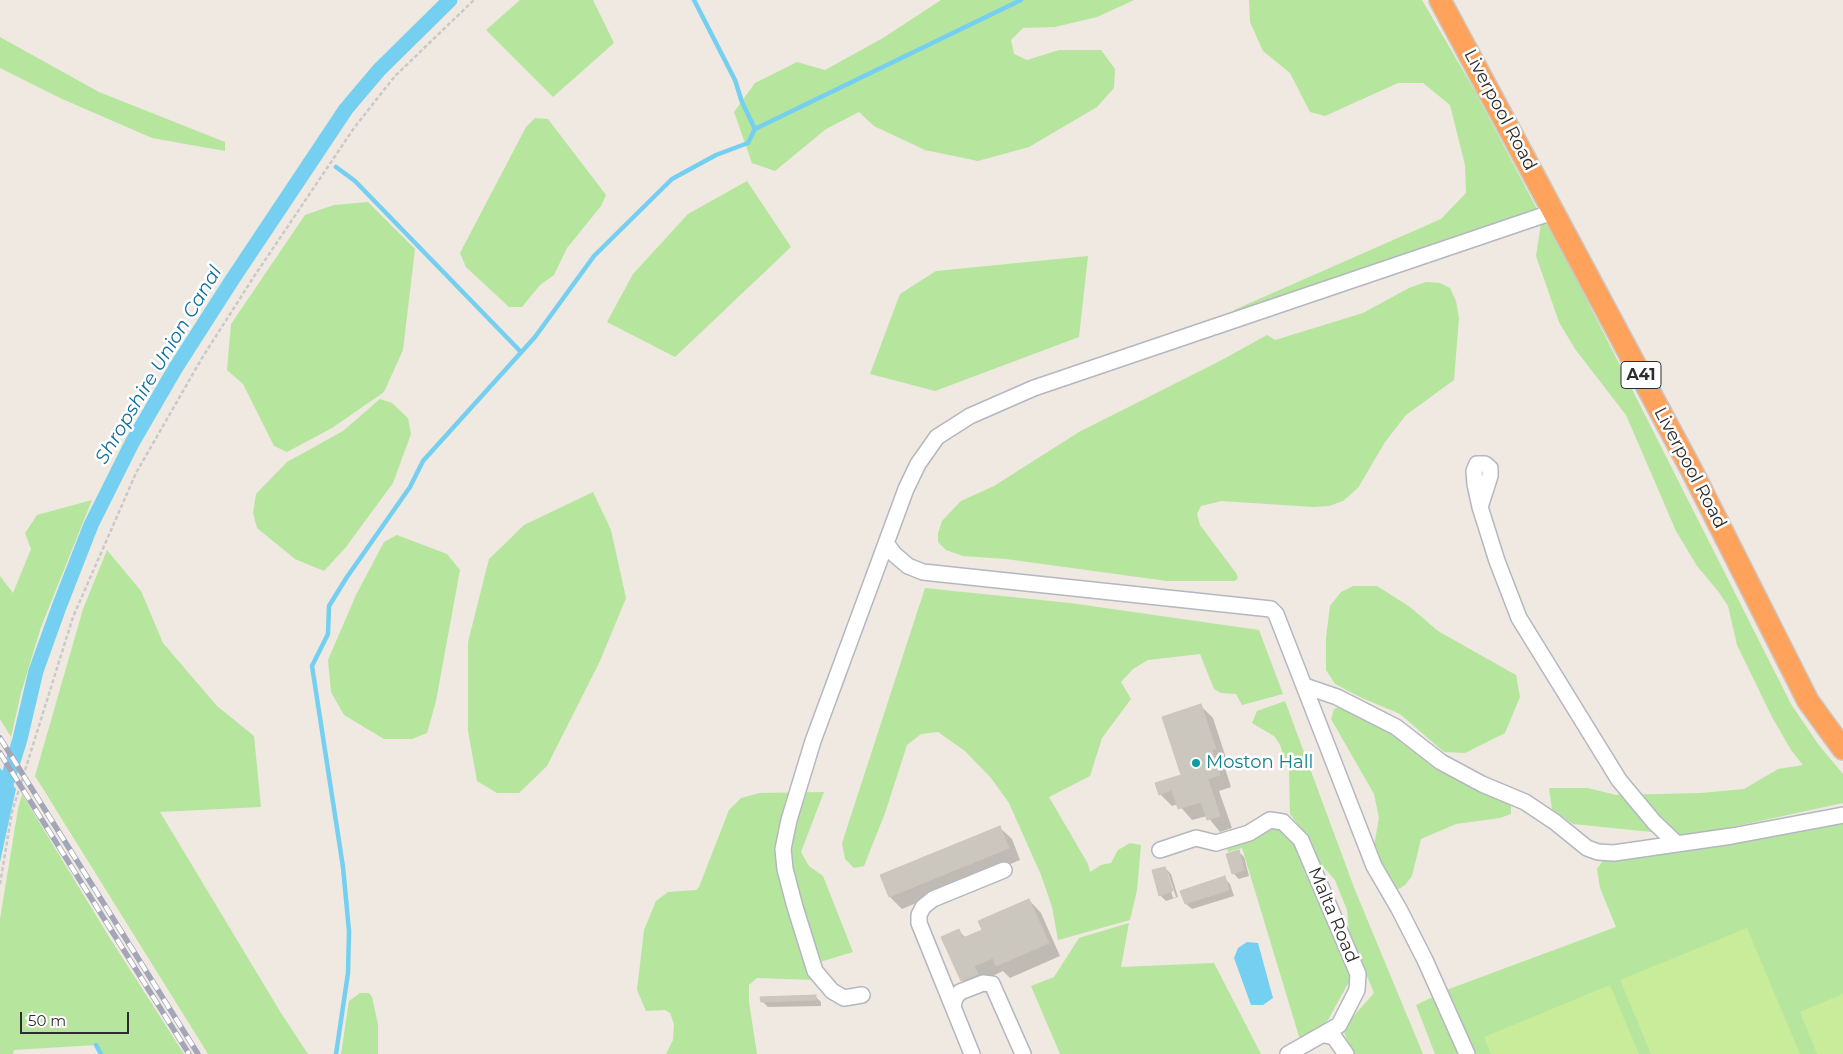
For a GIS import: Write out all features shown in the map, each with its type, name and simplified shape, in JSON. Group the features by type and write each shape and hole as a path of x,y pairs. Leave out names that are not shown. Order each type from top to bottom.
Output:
{"highway":[{"name":"Liverpool Road","path":"1440,0 1691,469 1808,700 1843,749"}],"street":[{"path":"862,995 844,998 832,991 815,970 795,907 783,848 789,820 813,741 906,489 918,464 937,438 970,416 1034,388 1554,212"},
{"path":"1480,507 1519,618 1619,780 1654,822 1676,844"},
{"path":"886,543 894,554 908,566 923,572 1271,609 1276,614 1305,686 1374,866 1426,960 1467,1054"},
{"path":"1305,686 1338,697 1396,727 1441,762 1482,784 1525,802 1555,822 1587,848 1598,852 1614,853 1676,844 1843,815"},
{"name":"Malta Road","path":"1160,850 1196,838 1216,844 1249,833 1270,820 1283,822 1302,840 1358,974 1358,990 1339,1025 1325,1035 1288,1054"},
{"path":"972,1054 919,923 919,915 923,907 933,899 1004,870"},
{"path":"953,1008 955,998 960,992 983,983 992,984 1023,1054"},
{"path":"1325,1035 1334,1037 1346,1054"}],"path":[{"path":"0,884 12,812 70,627 136,473 217,334 354,128 395,76 474,0"}],"green space":[{"path":"520,0 593,0 614,43 553,97 486,30"},
{"path":"941,0 1134,0 1097,17 1055,27 1023,28 1011,40 1014,54 1027,60 1059,50 1101,50 1115,69 1114,88 1097,107 1029,147 978,161 925,150 874,126 859,112 826,129 775,171 752,163 734,112 755,83 797,62 825,70 883,38"},
{"path":"1249,0 1422,0 1475,91 1538,211 1236,317 1234,310 1441,219 1466,193 1465,165 1450,105 1423,83 1398,83 1325,116 1310,112 1290,73 1263,51 1250,22"},
{"path":"0,37 99,92 225,142 225,151 152,138 60,98 0,68"},
{"path":"535,118 548,119 606,195 601,206 567,248 554,275 540,285 522,307 509,307 466,267 460,253 526,127"},
{"path":"747,181 791,247 675,357 607,322 633,274 688,214"},
{"path":"368,202 415,249 403,350 384,392 332,428 287,452 274,446 243,384 227,370 231,324 305,215 334,205"},
{"path":"1547,221 1791,704 1818,744 1843,774 1843,803 1691,836 1573,824 1552,809 1549,788 1588,788 1616,795 1701,793 1744,789 1778,769 1803,765 1791,750 1772,717 1737,645 1728,606 1697,566 1676,531 1626,415 1575,349 1559,322 1536,256 1541,223"},
{"path":"1088,256 1079,337 935,391 870,374 900,294 936,271"},
{"path":"1426,282 1440,283 1450,288 1456,301 1459,318 1454,380 1406,415 1385,442 1358,488 1343,501 1329,506 1313,507 1221,501 1201,506 1197,514 1200,525 1236,573 1238,578 1235,581 1167,581 1006,559 963,556 946,550 938,542 938,533 942,521 961,501 994,486 1079,432 1218,362 1267,335 1275,340 1363,313 1409,288"},
{"path":"380,399 392,403 408,418 411,434 393,483 346,547 324,571 295,559 257,528 253,513 256,494 287,462 343,431"},
{"path":"593,492 611,530 626,598 600,661 547,766 519,793 497,793 477,781 468,731 468,642 489,559 524,525"},
{"path":"92,500 41,627 21,693 11,737 0,719 0,576 13,593 31,549 25,533 37,515"},
{"path":"397,535 447,554 460,570 436,701 427,733 412,739 384,739 344,715 331,692 328,660 356,595 384,542"},
{"path":"107,550 141,591 163,643 217,706 254,736 261,807 160,812 281,1013 308,1054 208,1054 35,776 83,609"},
{"path":"1353,586 1377,586 1410,607 1438,631 1516,675 1520,697 1505,733 1465,753 1444,752 1400,714 1335,684 1326,670 1326,638 1330,606 1341,592"},
{"path":"925,588 1070,603 1259,630 1283,694 1242,705 1236,694 1221,693 1214,689 1200,654 1148,660 1133,669 1121,682 1131,699 1102,738 1090,776 1049,797 1088,864 1090,872 1101,865 1111,863 1118,850 1130,843 1141,845 1137,890 1130,920 1058,940 1052,907 1041,875 1009,803 991,778 965,751 938,732 921,734 907,745 885,813 864,866 854,868 845,859 842,843"},
{"path":"1285,701 1355,890 1423,1054 1354,1054 1345,1035 1343,1028 1374,993 1349,932 1347,910 1335,880 1319,862 1309,839 1290,814 1289,770 1280,745 1274,736 1252,723 1257,711"},
{"path":"1343,705 1382,728 1431,762 1504,798 1511,805 1511,814 1500,818 1456,824 1421,839 1412,876 1399,889 1392,887 1377,863 1374,846 1379,818 1374,794 1331,719 1334,709"},
{"path":"824,792 801,852 809,866 823,876 853,952 813,964 812,980 757,978 749,985 749,1002 757,1054 666,1054 673,1040 674,1024 670,1013 665,1010 646,1011 637,990 644,930 656,901 668,892 696,890 699,887 729,810 741,798 760,793"},
{"path":"22,794 111,940 184,1054 101,1054 96,1045 14,1050 13,1054 0,1054 0,919"},
{"path":"1843,818 1843,1054 1435,1054 1416,1005 1449,989 1616,927 1600,888 1597,869 1604,859"},
{"path":"1274,829 1283,830 1301,852 1351,978 1328,1020 1301,1043 1242,848 1228,852 1227,848 1230,843"},
{"path":"1129,923 1121,967 1214,963 1261,1054 1060,1054 1031,986 1054,977 1079,938"},
{"path":"1747,928 1800,1054 1651,1054 1620,980"},
{"path":"1610,985 1639,1054 1491,1054 1484,1037"},
{"path":"360,993 369,993 372,997 378,1024 378,1054 341,1054 349,1001"},
{"path":"1843,994 1843,1054 1817,1054 1800,1012"}],"water":[{"path":"0,768 16,789 0,862"},
{"path":"1247,942 1258,943 1273,998 1263,1005 1251,1005 1234,958 1238,948"}],"building":[{"name":"Moston Hall","path":"1201,704 1216,749 1212,750 1220,775 1208,779 1220,816 1207,820 1201,802 1178,809 1172,790 1159,795 1155,783 1181,775 1162,717"},
{"path":"1000,826 1009,848 889,897 880,875"},
{"path":"1239,850 1244,870 1232,874 1226,854"},
{"path":"1165,867 1173,891 1159,896 1152,870"},
{"path":"1225,876 1229,890 1185,904 1180,891"},
{"path":"1029,899 1049,943 996,966 993,958 974,966 978,974 961,981 941,937 959,929 963,938 982,930 978,921"},
{"path":"816,995 816,1000 761,1002 760,997"}],"waterway":[{"name":"Shropshire Union Canal","path":"0,804 20,739 36,671 59,607 91,525 132,443 175,369 232,280 346,109 379,70 450,0"},
{"path":"694,0 735,80 742,102 755,129"},
{"path":"336,1054 348,973 349,931 343,867 312,666 328,634 329,606 347,577 410,487 423,461 535,337 594,256 672,179 716,155 748,143 755,129 1021,0"},
{"path":"336,167 355,181 521,352"},
{"path":"96,1045 101,1054"}],"railway":[{"path":"0,738 198,1054"},
{"path":"0,753 189,1054"}],"place":[{"name":"Moston Hall","path":"1196,763"}]}
